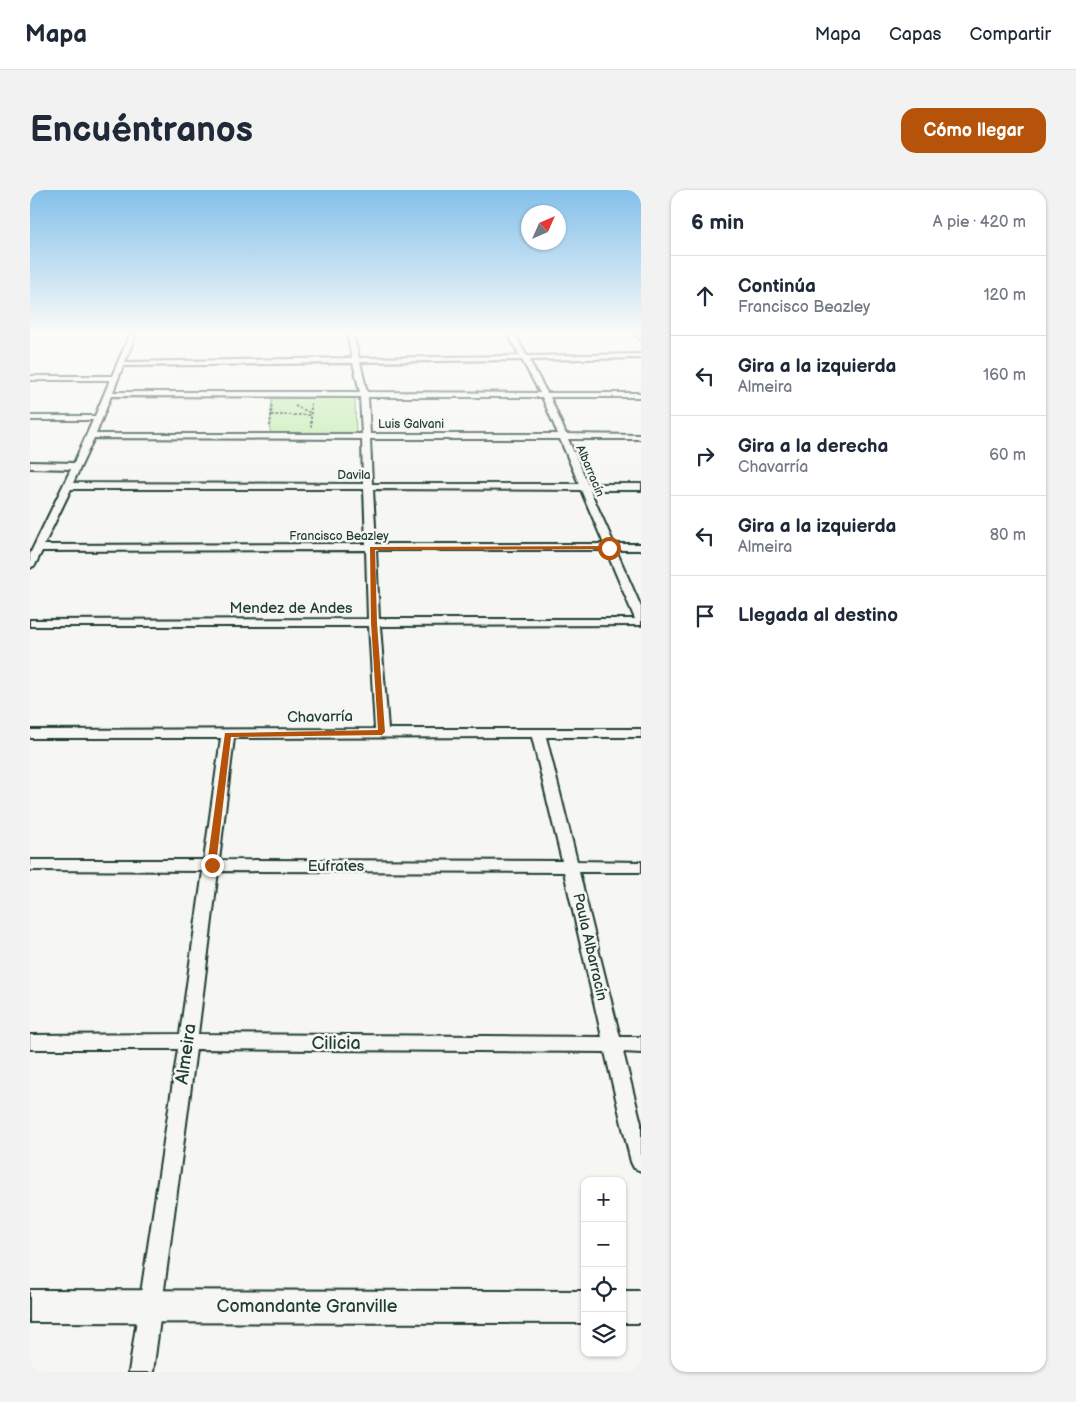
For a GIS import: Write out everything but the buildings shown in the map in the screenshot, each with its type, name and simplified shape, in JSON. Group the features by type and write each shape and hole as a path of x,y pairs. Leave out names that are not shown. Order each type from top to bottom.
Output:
{"street":[{"path":"30,565 38,548 41,530 67,486 92,436 112,389"},
{"path":"362,389 367,437 374,623 382,732"},
{"name":"Albarracín","path":"542,389 582,487 641,621"},
{"path":"110,394 641,395"},
{"path":"30,418 99,418"},
{"name":"Luis Galvani","path":"92,436 641,437"},
{"path":"30,465 76,466"},
{"name":"Davila","path":"67,486 641,487"},
{"name":"Francisco Beazley","path":"38,548 641,548"},
{"name":"Mendez de Andes","path":"30,623 641,621"},
{"name":"Chavarría","path":"30,734 382,732 641,734"},
{"name":"Paula Albarracín","path":"538,733 572,867 612,1045 641,1162"},
{"name":"Almeira","path":"141,1372 212,865 228,734"},
{"name":"Eufrates","path":"30,865 641,867"},
{"name":"Cilicia","path":"30,1042 188,1041 641,1045"},
{"name":"Comandante Granville","path":"30,1306 581,1307"},
{"path":"626,1307 641,1307"}],"path":[{"path":"270,436 272,394"},
{"path":"310,395 311,436"},
{"path":"271,414 311,414"}],"green space":[{"path":"272,398 355,398 356,433 270,433"}],"route":[{"path":"212,865 228,734 382,732 374,623 372,548 609,548"}]}
